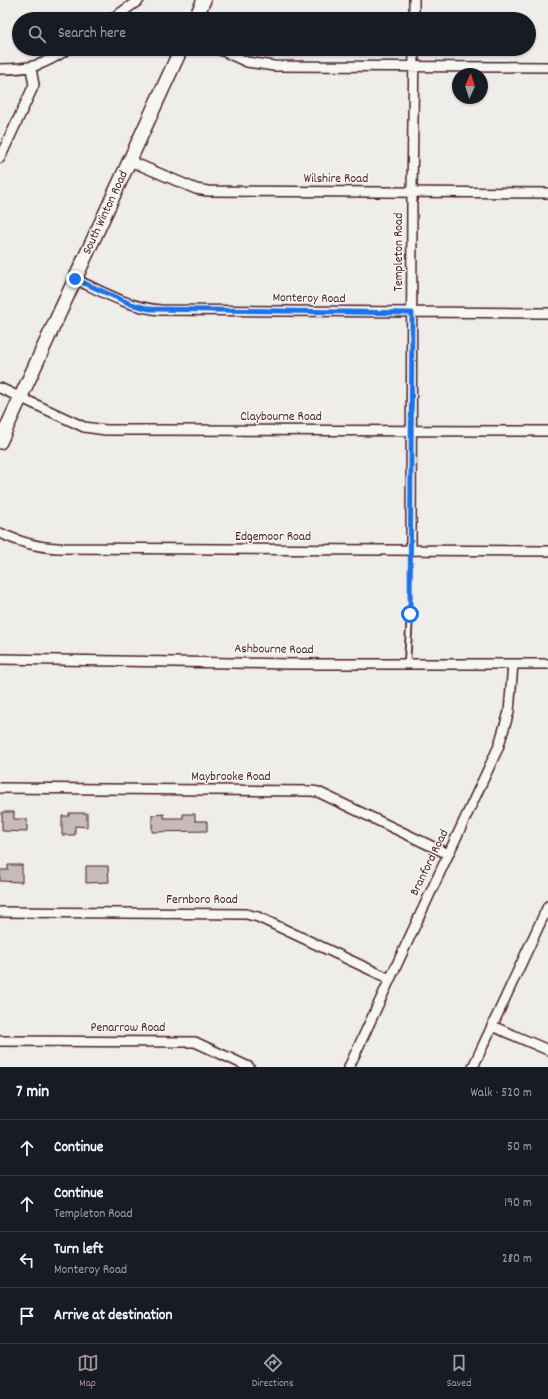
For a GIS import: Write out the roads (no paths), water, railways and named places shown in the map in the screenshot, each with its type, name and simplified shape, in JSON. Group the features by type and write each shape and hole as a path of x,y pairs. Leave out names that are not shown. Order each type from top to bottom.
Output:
{"main road":[{"path":"198,12 204,0"},
{"name":"South Winton Road","path":"0,442 178,56"}],"street":[{"path":"122,12 140,0"},
{"path":"414,0 414,12"},
{"path":"0,69 31,68 56,56"},
{"path":"234,56 247,62 274,66 548,67"},
{"name":"Templeton Road","path":"411,550 414,56"},
{"path":"0,158 34,84 31,68"},
{"name":"Wilshire Road","path":"130,160 196,189 208,191 548,193"},
{"name":"Monteroy Road","path":"75,279 131,304 150,309 412,313 548,313"},
{"name":"Claybourne Road","path":"0,388 91,429 548,431"},
{"name":"Edgemoor Road","path":"0,533 20,542 58,548 548,551"},
{"name":"Ashbourne Road","path":"0,659 292,664 548,664"},
{"name":"Branford Road","path":"349,1067 498,748 509,712 513,664"},
{"name":"Maybrooke Road","path":"0,788 312,791 324,795 448,854"},
{"path":"473,1067 548,906"},
{"name":"Fernboro Road","path":"0,912 246,914 258,917 390,979"},
{"path":"492,1026 548,1050"},
{"name":"Penarrow Road","path":"0,1041 195,1042 249,1067"}],"lane":[{"path":"407,663 410,614"}]}
